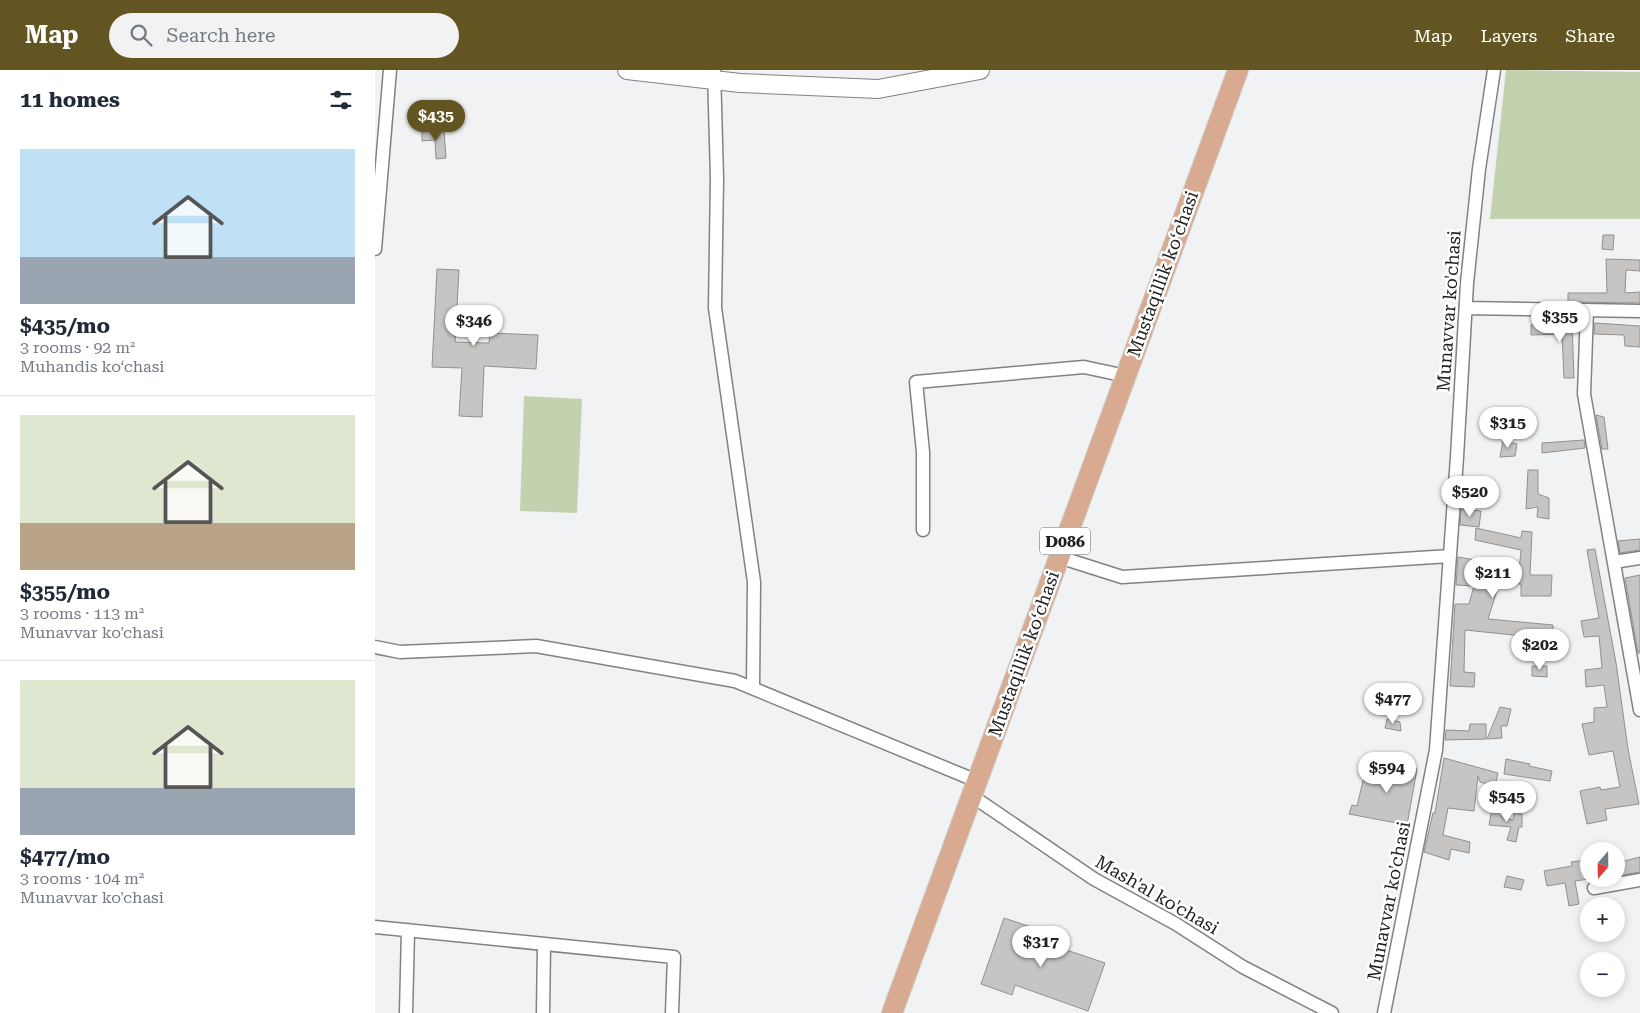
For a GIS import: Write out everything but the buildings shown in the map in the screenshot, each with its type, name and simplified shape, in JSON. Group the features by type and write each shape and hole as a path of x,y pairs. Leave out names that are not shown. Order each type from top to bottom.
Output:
{"main road":[{"name":"Mustaqillik koʻchasi","path":"892,1013 1238,70"}],"street":[{"path":"375,249 390,70"},
{"path":"627,70 713,75 740,83 878,89 980,70"},
{"name":"Munavvar ko'chasi","path":"1383,1013 1436,750 1466,308 1479,169 1494,70"},
{"path":"713,75 717,178 715,308 754,582 753,687"},
{"path":"1466,308 1640,311"},
{"path":"1587,310 1584,394 1640,710"},
{"path":"923,530 923,452 916,382 1084,367 1126,376"},
{"path":"1059,557 1122,577 1450,556"},
{"path":"1614,562 1640,558"},
{"name":"Mash'al ko'chasi","path":"375,647 399,652 535,646 735,680 974,789 1094,879 1176,924 1243,967 1332,1013"},
{"path":"1625,883 1640,880"},
{"path":"375,927 674,958 672,1013"},
{"path":"405,1013 408,930"},
{"path":"543,1013 544,944"}],"green space":[{"path":"1506,70 1640,72 1640,219 1490,219"},
{"path":"524,396 582,399 577,513 520,511"}]}
